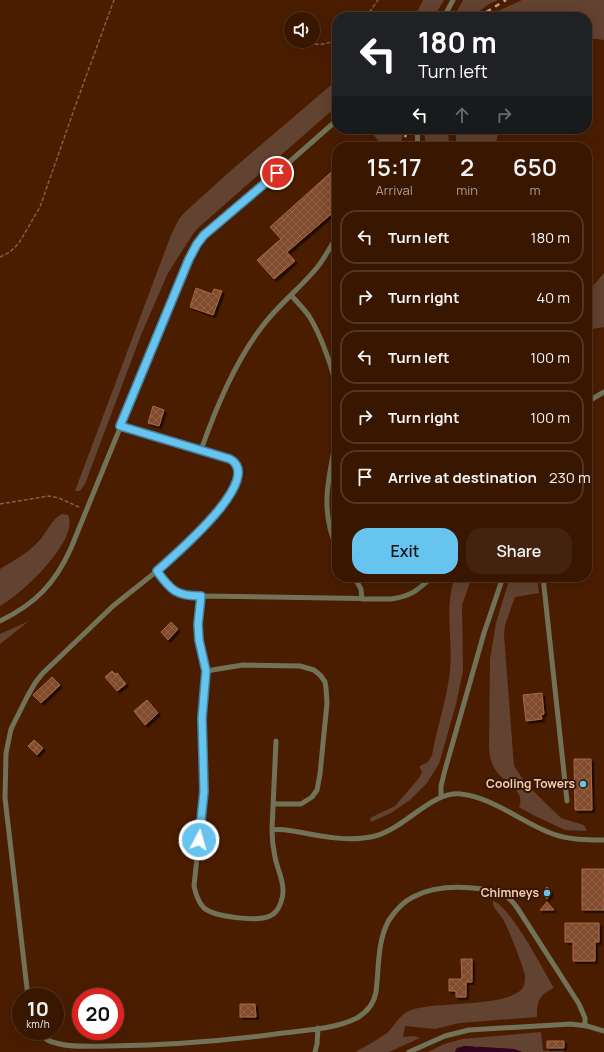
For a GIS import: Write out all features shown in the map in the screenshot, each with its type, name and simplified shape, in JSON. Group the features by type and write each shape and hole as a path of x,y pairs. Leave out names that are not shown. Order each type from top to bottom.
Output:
{"lane":[{"path":"447,12 453,0"},
{"path":"0,621 24,607 50,585 67,557 189,259 197,244 204,235 332,124"},
{"path":"201,450 213,419 246,349 268,320 316,270 332,245"},
{"path":"291,295 305,311 313,324 332,372"},
{"path":"592,399 604,392"},
{"path":"27,988 5,798 6,758 9,736 22,706 38,678 113,606 157,571 214,516 230,496 236,484 238,474 236,464 230,459 120,426"},
{"path":"332,460 328,480 326,504 328,520 332,532"},
{"path":"157,571 166,584 174,591 183,595 201,596 391,599 408,596 426,582"},
{"path":"357,582 361,589 362,599"},
{"path":"441,797 443,777 484,633 501,582"},
{"path":"544,582 567,801"},
{"path":"201,596 198,624 199,640 206,671 202,718 204,791 194,881 196,896 201,905 205,909 217,915 254,918 269,916 276,912 281,904 283,892 274,850 272,830 276,741"},
{"path":"206,671 243,665 300,666 314,670 325,682 327,703 317,790 312,797 301,804 274,804"},
{"path":"272,830 286,830 344,838 374,836 397,827 430,803 441,797 455,794 470,796 492,804 551,834 573,839 604,840"},
{"path":"48,1040 53,1043 88,1046 199,1043 318,1028 352,1020 361,1015 372,1005 376,992 383,934 388,922 401,905 412,897 426,892 454,887 493,891 503,894 510,900 518,909 579,1004 585,1018 585,1025"},
{"path":"409,1052 445,1036 469,1030 563,1024 585,1025 604,1031"},
{"path":"315,1052 318,1028"},
{"path":"88,1046 88,1052"}],"path":[{"path":"0,257 10,252 19,242 40,207 114,0"},
{"path":"370,12 378,0"},
{"path":"320,45 332,42"},
{"path":"0,504 49,496 59,498 86,510"}],"shaded area":[{"path":"423,0 444,0 437,12 416,12"},
{"path":"463,0 498,0 489,4 479,12 457,12"},
{"path":"522,0 604,0 604,40 592,39 592,12 497,12"},
{"path":"332,84 332,110 198,228 168,273 141,335 85,484 80,491 75,491 171,235 179,219 184,213 228,173"},
{"path":"373,134 402,134 402,142 380,142"},
{"path":"425,134 448,134 449,142 425,142"},
{"path":"456,134 498,134 496,142 456,142"},
{"path":"604,273 604,327 592,329 592,287"},
{"path":"62,514 68,515 69,526 65,538 57,552 34,579 21,591 0,606 0,569 30,550 55,519"},
{"path":"454,582 470,582 462,605 463,671 456,704 439,764 427,783 410,800 391,813 371,822 370,818 395,806 419,778 422,772 420,766 428,762 432,755 447,692 450,671 451,659 449,612"},
{"path":"508,582 538,582 539,593 515,597 505,625 504,635 514,766 526,784 561,818 584,825 587,831 565,830 519,807 520,796 493,767 489,748 490,659 496,623"},
{"path":"29,621 0,644 0,634"},
{"path":"493,901 501,906 517,926 554,988 545,993 540,999 538,1003 537,1017 460,1023 435,1029 405,1026 403,1037 414,1036 420,1038 389,1052 355,1052 387,1033 400,1017 411,1010 422,1007 486,1002 513,995 522,989 525,979 523,968 503,919 494,908"},
{"path":"541,1032 543,1051 564,1050 563,1052 522,1052 514,1049 464,1046 457,1048 455,1052 428,1052 444,1044 462,1039"}],"water":[{"path":"464,1046 514,1049 522,1052 455,1052 457,1048"}],"building":[{"path":"332,171 332,213 287,252 295,261 274,279 257,260 281,239 270,227"},
{"path":"196,288 212,294 214,289 222,291 213,315 190,307"},
{"path":"153,406 164,410 159,426 148,423"},
{"path":"171,622 178,629 168,640 161,632"},
{"path":"112,671 115,674 117,673 126,684 117,691 105,677"},
{"path":"52,677 60,685 41,703 33,695"},
{"path":"542,693 544,714 541,715 542,719 526,721 523,695"},
{"path":"147,700 158,713 145,725 134,711"},
{"path":"34,740 43,748 37,755 28,746"},
{"name":"Cooling Towers","path":"574,759 591,759 592,810 575,810"},
{"path":"582,869 604,869 604,910 582,910"},
{"name":"Chimneys","path":"547,887 551,892 547,899 543,893"},
{"path":"547,902 554,910 540,910"},
{"path":"565,923 599,923 599,942 595,942 595,961 573,961 573,942 565,942"},
{"path":"461,959 472,959 472,982 466,982 466,997 456,997 456,991 449,991 449,979 462,979"},
{"path":"240,1004 255,1004 256,1017 240,1017"},
{"path":"547,1041 564,1041 564,1048 547,1048"}],"railway":[{"path":"486,12 506,0"},
{"path":"404,142 406,134"}],"place":[{"name":"Cooling Towers","path":"583,784"},
{"name":"Chimneys","path":"547,893"}],"route":[{"path":"199,840 204,791 202,718 206,671 199,640 198,624 201,596 179,594 166,584 157,571 196,535 230,496 236,484 238,467 230,459 120,426 189,259 197,244 204,235 277,173"}]}
